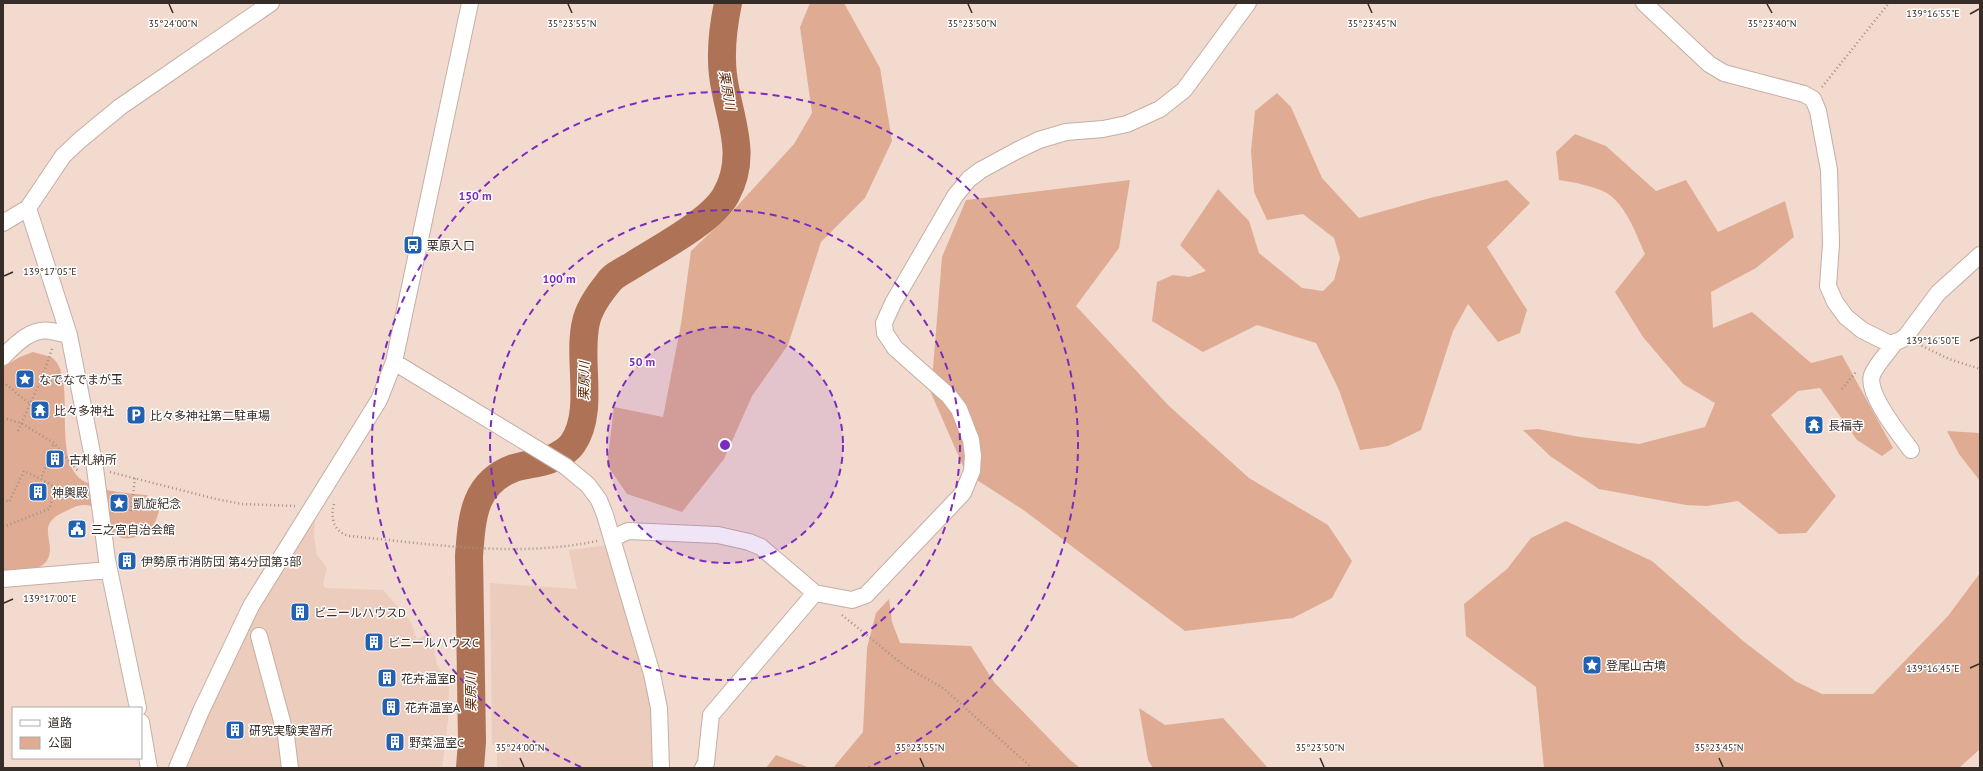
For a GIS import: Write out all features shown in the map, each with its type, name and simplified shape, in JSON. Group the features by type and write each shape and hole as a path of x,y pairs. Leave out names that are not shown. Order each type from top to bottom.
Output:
{"street":[{"path":"3,223 28,208 63,156 120,107 271,3"},
{"path":"177,768 201,711 251,606 379,400 394,362 470,3"},
{"path":"613,538 628,531 718,535 749,542 761,547 815,593 852,600 866,595 962,493 968,481 973,456 969,434 959,409 950,396 895,348 885,333 884,323 890,308 955,196 969,179 981,170 1039,140 1066,132 1103,129 1127,124 1160,109 1184,90 1248,3"},
{"path":"1644,3 1709,64 1724,73 1804,94 1813,99 1818,111 1829,170 1831,244 1828,286 1835,302 1846,317 1876,338 1890,344 1901,339"},
{"path":"28,208 69,335 87,470 138,707"},
{"path":"1911,450 1875,394 1871,384 1872,376 1877,366 1901,339 1938,292 1980,255"},
{"path":"3,357 21,339 39,331 50,330 69,335"},
{"path":"394,362 566,466 588,485 599,500 613,538 652,674 659,708 662,768"},
{"path":"3,579 109,570"},
{"path":"703,768 706,763 711,715 815,593"},
{"path":"259,636 286,736 290,768"},
{"path":"142,728 149,768"}],"path":[{"path":"1813,99 1889,3"},
{"path":"1901,339 1980,369"},
{"path":"18,431 43,375 54,344"},
{"path":"3,382 30,404"},
{"path":"3,418 21,423 54,443 87,470 135,478 216,500 242,504 312,507"},
{"path":"40,479 54,443"},
{"path":"3,499 9,502 24,471 56,488 49,509 3,527"},
{"path":"131,511 135,478"},
{"path":"334,503 333,519 338,532 342,535 460,547 512,550 578,545 613,538"},
{"path":"839,613 906,668 943,688 1032,768"}],"shaded area":[{"path":"315,519 314,537 317,555 327,568 323,584 325,588 383,590 411,622 417,640 431,631 437,665 449,681 448,721 442,768 187,768 212,703 241,640 281,571"},
{"path":"609,545 647,680 654,718 657,768 497,768 497,745 492,745 490,583 577,589 569,550"}],"green space":[{"path":"810,3 844,3 880,68 892,141 865,198 821,242 788,345 752,396 724,459 682,512 627,494 607,465 614,407 663,417 681,324 691,251 728,216 794,144 812,113 800,27"},
{"path":"1277,93 1291,107 1322,178 1359,218 1430,198 1507,180 1530,203 1487,247 1527,310 1520,333 1498,342 1468,304 1453,331 1421,430 1388,446 1360,450 1339,390 1316,343 1257,325 1203,352 1152,321 1157,282 1173,275 1189,277 1206,271 1180,245 1218,189 1249,221 1259,253 1302,288 1323,291 1334,280 1340,258 1334,238 1303,214 1267,220 1254,192 1251,151 1255,111"},
{"path":"1575,134 1606,146 1656,191 1686,180 1718,232 1785,201 1794,237 1756,268 1711,292 1713,328 1752,312 1811,363 1842,355 1893,448 1882,456 1857,440 1820,388 1798,391 1771,415 1836,496 1806,533 1779,534 1738,501 1707,506 1686,505 1599,489 1550,456 1523,430 1538,429 1580,437 1639,444 1705,427 1715,403 1683,384 1643,337 1615,292 1645,254 1627,215 1611,196 1594,188 1559,180 1556,152"},
{"path":"1130,180 1119,248 1076,306 1168,405 1249,478 1328,525 1352,561 1332,598 1293,618 1185,631 1022,509 966,473 931,393 942,257 966,200"},
{"path":"33,352 51,357 59,367 63,381 65,398 68,454 73,469 82,480 97,487 122,493 147,495 159,511 155,523 147,532 139,536 128,538 119,537 113,532 98,512 92,507 84,505 74,507 56,516 50,523 48,531 50,553 46,562 42,566 22,571 3,571 3,367 20,357"},
{"path":"1947,431 1980,433 1980,481 1959,454"},
{"path":"1566,521 1652,561 1742,640 1795,681 1822,694 1873,694 1948,616 1980,573 1980,749 1959,768 1544,768 1536,687 1466,636 1464,604 1507,569 1531,538"},
{"path":"889,599 892,622 900,643 971,646 994,682 1069,759 1080,768 833,768 863,732 867,648 876,613"},
{"path":"1139,708 1165,725 1223,718 1268,768 1153,768 1148,760"},
{"path":"776,755 810,768 766,768"}],"waterway":[{"name":"栗原川","path":"470,768 472,742 469,556 472,528 477,503 490,483 500,475 514,468 551,459 571,446 580,430 583,416 584,337 587,317 595,301 610,280 684,234 709,215 726,195 733,180 736,165 735,135 722,66 722,39 728,3"}],"place":[{"name":"栗原入口","path":"413,245"},
{"name":"なでなでまが玉","path":"25,379"},
{"name":"比々多神社","path":"40,410"},
{"name":"比々多神社第二駐車場","path":"136,415"},
{"name":"長福寺","path":"1814,425"},
{"name":"古札納所","path":"55,459"},
{"name":"神輿殿","path":"38,492"},
{"name":"凱旋紀念","path":"119,503"},
{"name":"三之宮自治会館","path":"77,529"},
{"name":"伊勢原市消防団 第4分団第3部","path":"127,561"},
{"name":"ビニールハウスD","path":"300,612"},
{"name":"ビニールハウスC","path":"374,642"},
{"name":"登尾山古墳","path":"1592,665"},
{"name":"花卉温室B","path":"387,678"},
{"name":"花卉温室A","path":"391,707"},
{"name":"研究実験実習所","path":"235,730"},
{"name":"野菜温室C","path":"395,742"}]}
